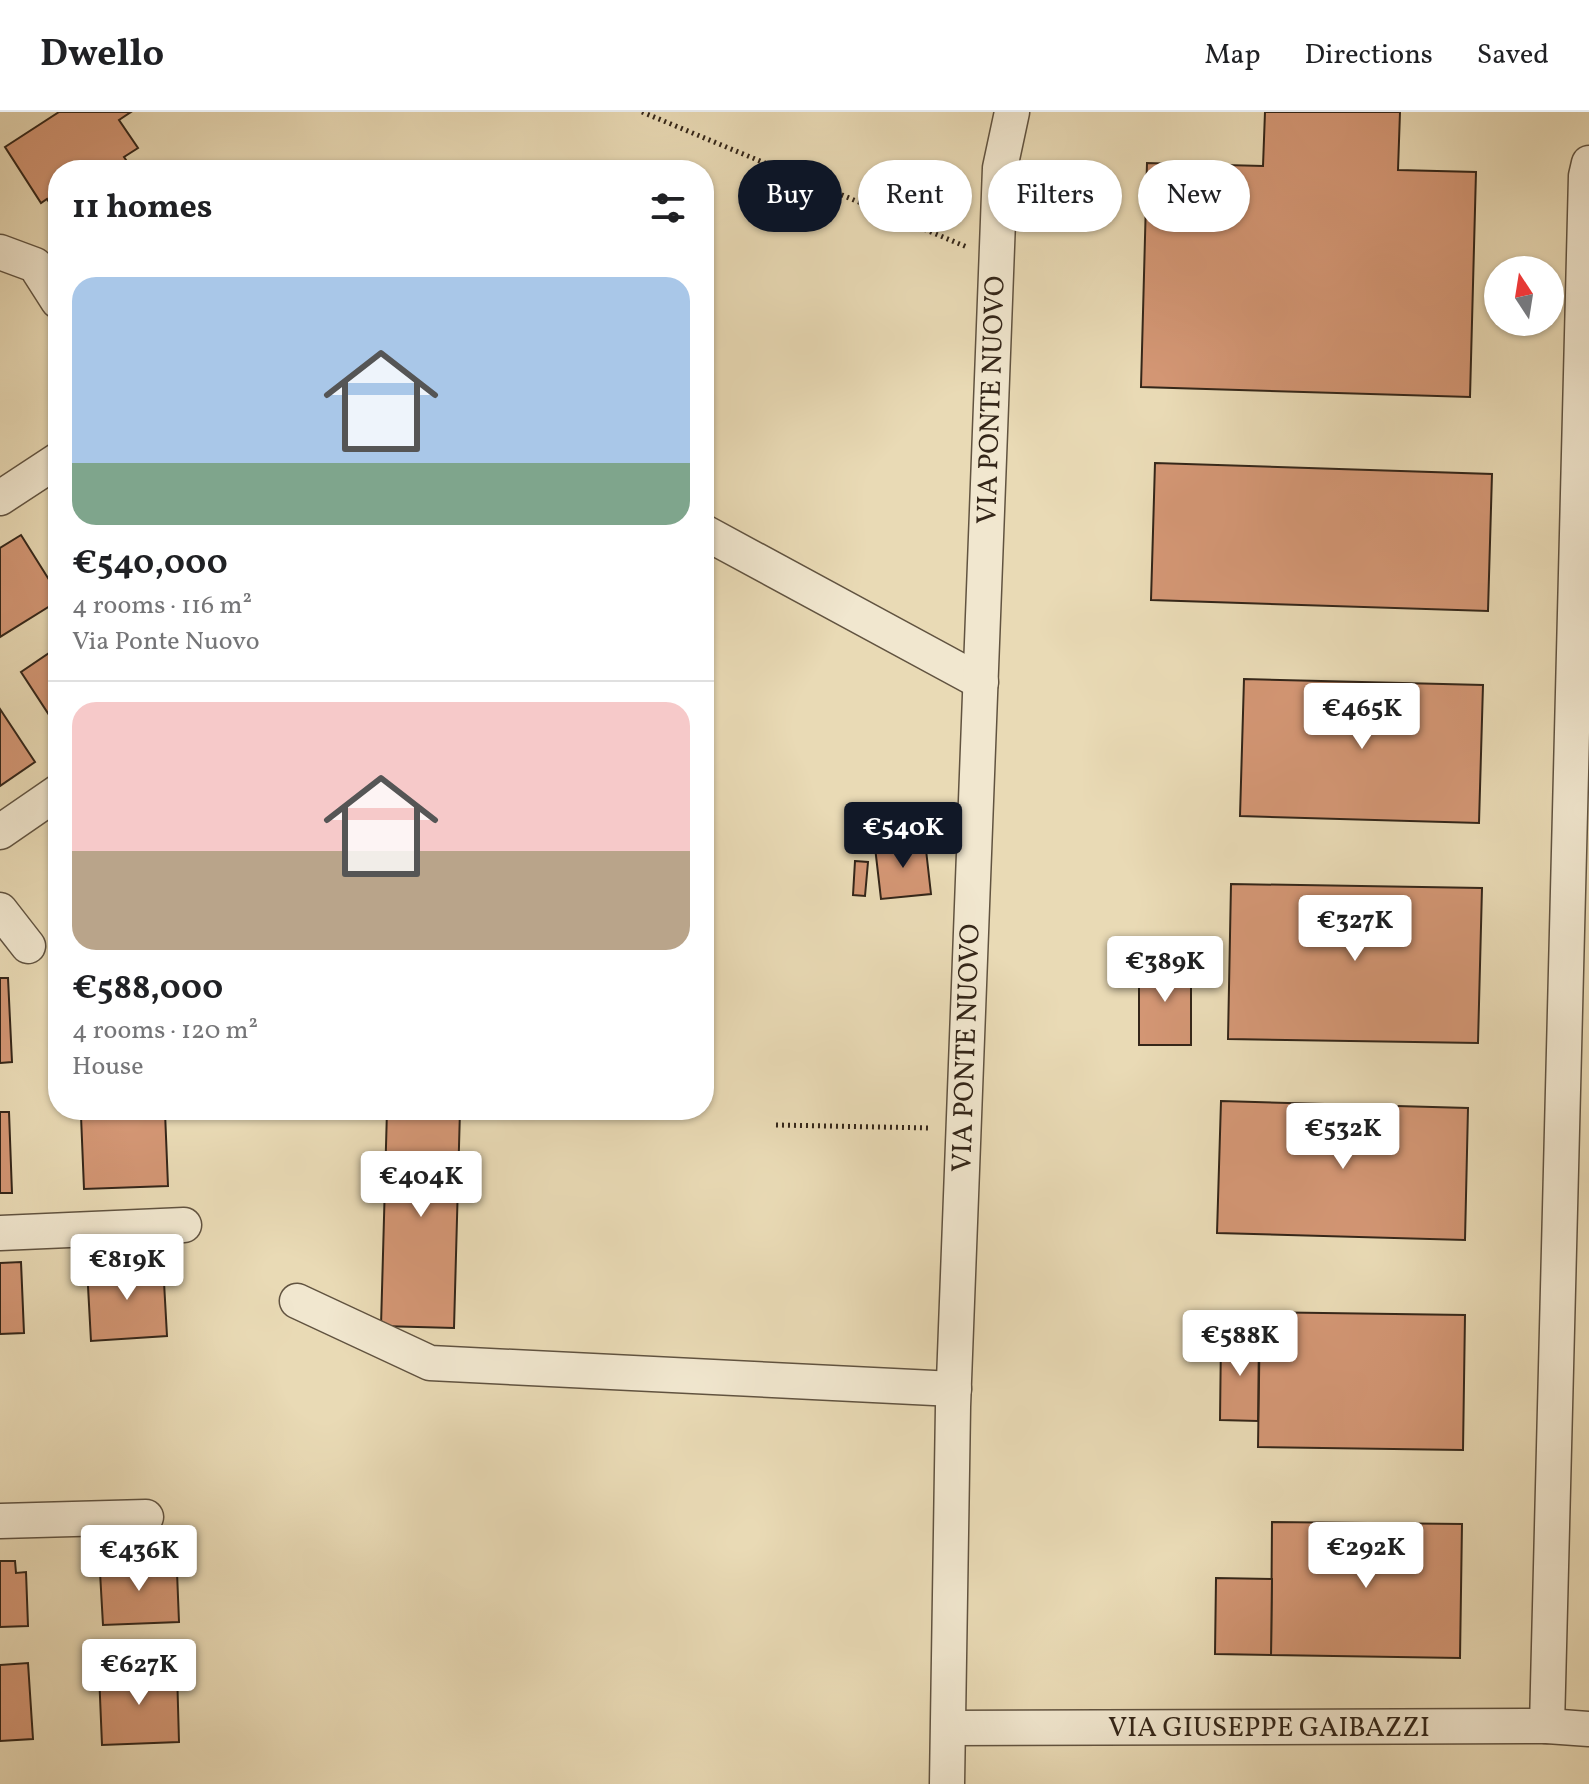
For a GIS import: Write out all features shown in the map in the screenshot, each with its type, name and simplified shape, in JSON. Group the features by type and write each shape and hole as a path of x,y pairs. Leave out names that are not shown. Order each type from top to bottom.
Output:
{"street":[{"name":"VIA PONTE NUOVO","path":"992,112 999,160"},
{"name":"VIA PONTE NUOVO","path":"1002,160 1012,112"},
{"path":"1547,1726 1586,176 1589,163"},
{"name":"VIA PONTE NUOVO","path":"947,1784 954,1389 998,232"},
{"path":"0,252 35,265 48,285"},
{"path":"0,498 48,467"},
{"path":"714,537 981,682"},
{"path":"0,832 48,799"},
{"path":"0,910 28,946"},
{"path":"0,1233 184,1225"},
{"path":"297,1301 430,1363 954,1389"},
{"path":"0,1521 146,1517"},
{"name":"VIA GIUSEPPE GAIBAZZI","path":"949,1728 1547,1726 1589,1729"}],"path":[{"path":"642,112 997,260"},
{"path":"776,1125 964,1128"}],"building":[{"path":"59,112 131,112 119,120 138,148 124,157 126,160 48,160 48,201 41,203 5,147"},
{"path":"1265,112 1400,112 1398,170 1476,172 1470,397 1141,387 1145,232 1250,232 1250,166 1263,166"},
{"path":"1155,463 1492,474 1488,611 1151,600"},
{"path":"21,535 48,578 48,607 0,637 0,548"},
{"path":"48,654 48,713 21,672"},
{"path":"1244,679 1483,685 1479,823 1240,816"},
{"path":"0,709 35,762 0,786"},
{"path":"925,841 931,894 881,899 875,847"},
{"path":"855,861 868,862 865,896 853,895"},
{"path":"1231,884 1482,888 1478,1043 1228,1039"},
{"path":"1139,962 1191,963 1191,1045 1139,1045"},
{"path":"0,978 8,978 12,1062 0,1063"},
{"path":"1221,1101 1468,1108 1465,1240 1217,1233"},
{"path":"0,1112 9,1112 12,1193 0,1193"},
{"path":"81,1120 165,1120 168,1186 84,1189"},
{"path":"387,1120 460,1120 454,1328 381,1326"},
{"path":"21,1262 24,1333 0,1334 0,1263"},
{"path":"163,1264 167,1336 91,1341 87,1268"},
{"path":"1260,1312 1465,1315 1463,1450 1258,1447"},
{"path":"1221,1336 1259,1337 1258,1421 1220,1420"},
{"path":"1272,1522 1462,1524 1460,1658 1271,1655"},
{"path":"163,1558 164,1572 177,1572 179,1622 103,1625 100,1572 115,1572 114,1560"},
{"path":"0,1561 15,1561 16,1573 26,1572 28,1626 0,1627"},
{"path":"1216,1578 1272,1579 1271,1655 1215,1654"},
{"path":"28,1663 33,1739 0,1741 0,1665"},
{"path":"177,1670 179,1742 102,1745 99,1673"}]}
